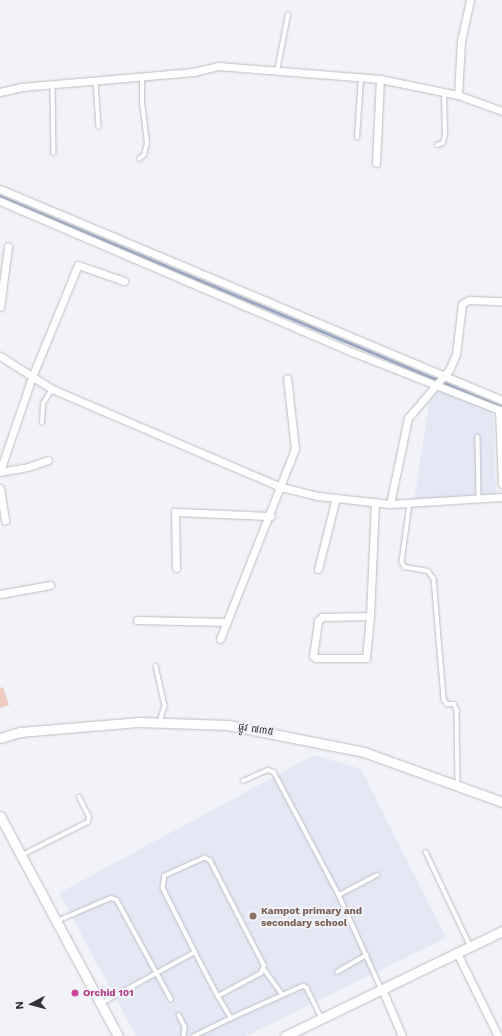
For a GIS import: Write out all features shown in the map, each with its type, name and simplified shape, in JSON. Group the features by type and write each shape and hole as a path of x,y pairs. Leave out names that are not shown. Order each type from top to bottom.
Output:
{"street":[{"path":"458,95 461,41 470,0"},
{"path":"0,92 193,72 218,66 277,72 380,79 458,95 502,111"},
{"path":"376,163 380,79"},
{"path":"0,189 502,400"},
{"path":"0,201 347,350 501,411 502,484"},
{"path":"0,306 8,247"},
{"path":"48,460 28,467 0,471 32,377 78,265 124,281"},
{"path":"390,504 408,418 445,376 456,354 462,304 474,300 502,301"},
{"path":"0,356 52,389 281,487 336,498 390,504 410,504 502,497"},
{"path":"220,640 271,516 296,449 287,378"},
{"path":"0,488 5,521"},
{"path":"318,569 336,498"},
{"path":"370,616 322,617 318,621 313,656 316,658 366,658 370,616 375,502"},
{"path":"176,568 175,512 271,516"},
{"path":"0,594 50,585"},
{"path":"137,620 227,622"},
{"name":"ផ្លូវ ៧៣៥","path":"0,738 20,732 138,722 228,725 283,734 364,752 502,802"},
{"path":"0,816 118,1036"},
{"path":"285,1036 502,931"},
{"path":"458,953 498,1036"},
{"path":"382,989 402,1036"}],"lane":[{"path":"277,72 288,15"},
{"path":"139,159 144,155 147,143 142,105 142,78"},
{"path":"357,138 361,78"},
{"path":"96,82 99,126"},
{"path":"53,86 54,153"},
{"path":"437,145 443,143 445,134 444,92"},
{"path":"42,423 43,404 52,389"},
{"path":"478,437 478,499"},
{"path":"410,504 402,562 405,567 428,571 434,579 444,699 446,704 454,704 457,710 458,785"},
{"path":"156,666 165,706 160,723"},
{"path":"244,781 268,770 274,771 339,895 382,989"},
{"path":"22,855 88,822 89,817 79,796"},
{"path":"426,852 470,946"},
{"path":"231,1018 165,894 162,885 165,876 170,873 205,858 210,861 264,964 264,968 282,994"},
{"path":"339,895 377,875"},
{"path":"57,921 114,898 117,900 155,973 171,999"},
{"path":"101,1004 195,952"},
{"path":"337,972 367,955"},
{"path":"218,996 261,973 264,968"},
{"path":"194,1036 297,987 307,988 322,1018"},
{"path":"179,1015 185,1027 184,1036"}],"shaded area":[{"path":"439,389 493,410 496,496 414,501 430,399"},
{"name":"Kampot primary and secondary school","path":"314,755 361,769 446,938 246,1036 136,1036 59,893"}],"building":[{"path":"3,687 9,705 0,708 0,688"}],"waterway":[{"path":"0,196 502,407"}],"place":[{"name":"Kampot primary and secondary school","path":"253,916"},
{"name":"Orchid 101","path":"75,993"}]}
